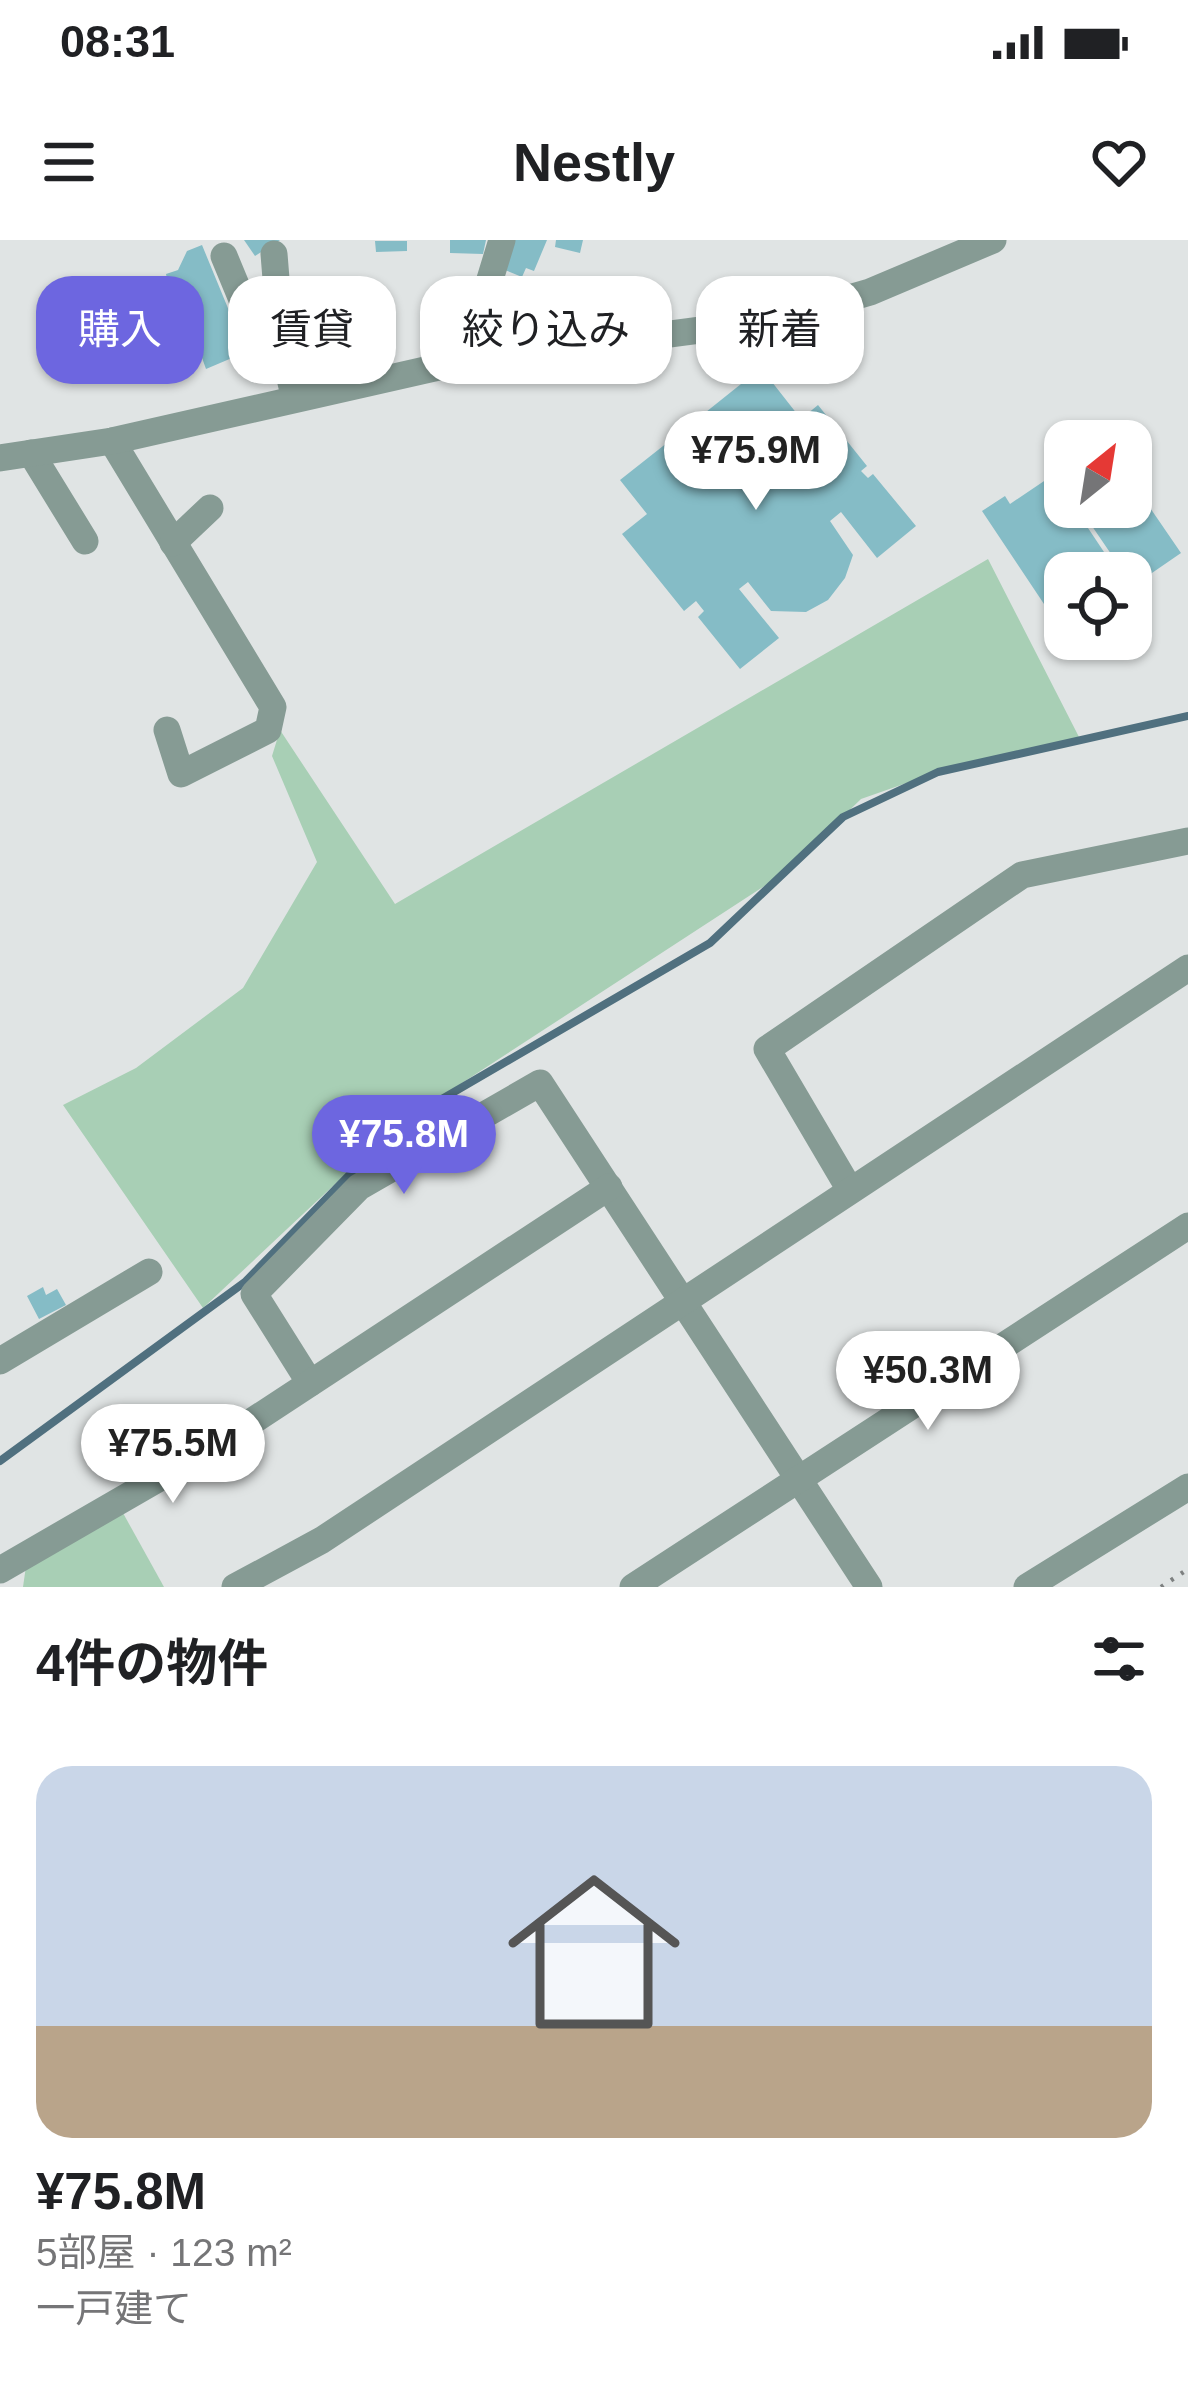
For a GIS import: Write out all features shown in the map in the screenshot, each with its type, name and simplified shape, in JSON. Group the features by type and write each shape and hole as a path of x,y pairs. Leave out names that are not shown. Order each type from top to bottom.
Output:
{"street":[{"path":"491,276 502,240"},
{"path":"672,336 819,310 993,240"},
{"path":"274,254 276,276"},
{"path":"224,256 232,276"},
{"path":"0,458 112,441 294,395 420,370"},
{"path":"291,384 294,395"},
{"path":"112,441 273,706 268,730 181,774 167,730"},
{"path":"31,454 85,542"},
{"path":"173,543 210,508"},
{"path":"850,1190 767,1049 1022,875 1188,841"},
{"path":"235,1587 322,1540 1188,968"},
{"path":"310,1383 254,1294 359,1186 540,1083 869,1587"},
{"path":"7,1587 0,1571 213,1447 609,1187"},
{"path":"634,1587 1188,1226"},
{"path":"0,1361 149,1272"},
{"path":"1027,1587 1188,1487"}],"path":[{"path":"1161,1587 1188,1569"}],"green space":[{"path":"988,559 1079,737 938,772 861,799 786,872 399,1124 203,1308 63,1105 136,1068 243,988 317,862 272,756 280,730 395,904"},
{"path":"123,1513 164,1587 23,1587 26,1566"}],"building":[{"path":"244,240 280,240 255,256"},
{"path":"450,240 486,240 483,254 450,253"},
{"path":"512,240 547,240 534,271 526,268 520,276 500,268"},
{"path":"556,240 583,240 580,253 555,247"},
{"path":"375,241 407,241 407,251 376,252"},
{"path":"202,245 228,308 228,360 206,369 204,276 166,274 178,270 187,251"},
{"path":"741,384 774,384 801,419 818,405 867,466 861,471 868,478 873,474 916,526 877,558 841,512 830,521 853,555 845,578 828,600 806,612 771,611 748,582 739,589 779,638 740,669 698,617 704,611 696,601 684,611 622,534 647,514 620,480 677,435 686,419 701,416"},
{"path":"1044,481 1044,528 1088,528 1104,552 1044,552 1044,604 982,511 1005,496 1010,504"},
{"path":"1152,511 1181,553 1152,573 1152,552 1110,552 1093,528 1152,528"},
{"path":"43,1287 46,1295 57,1289 66,1305 39,1319 27,1296"}],"waterway":[{"path":"0,1461 245,1282 399,1124 710,943 843,817 938,772 1188,716"}]}
